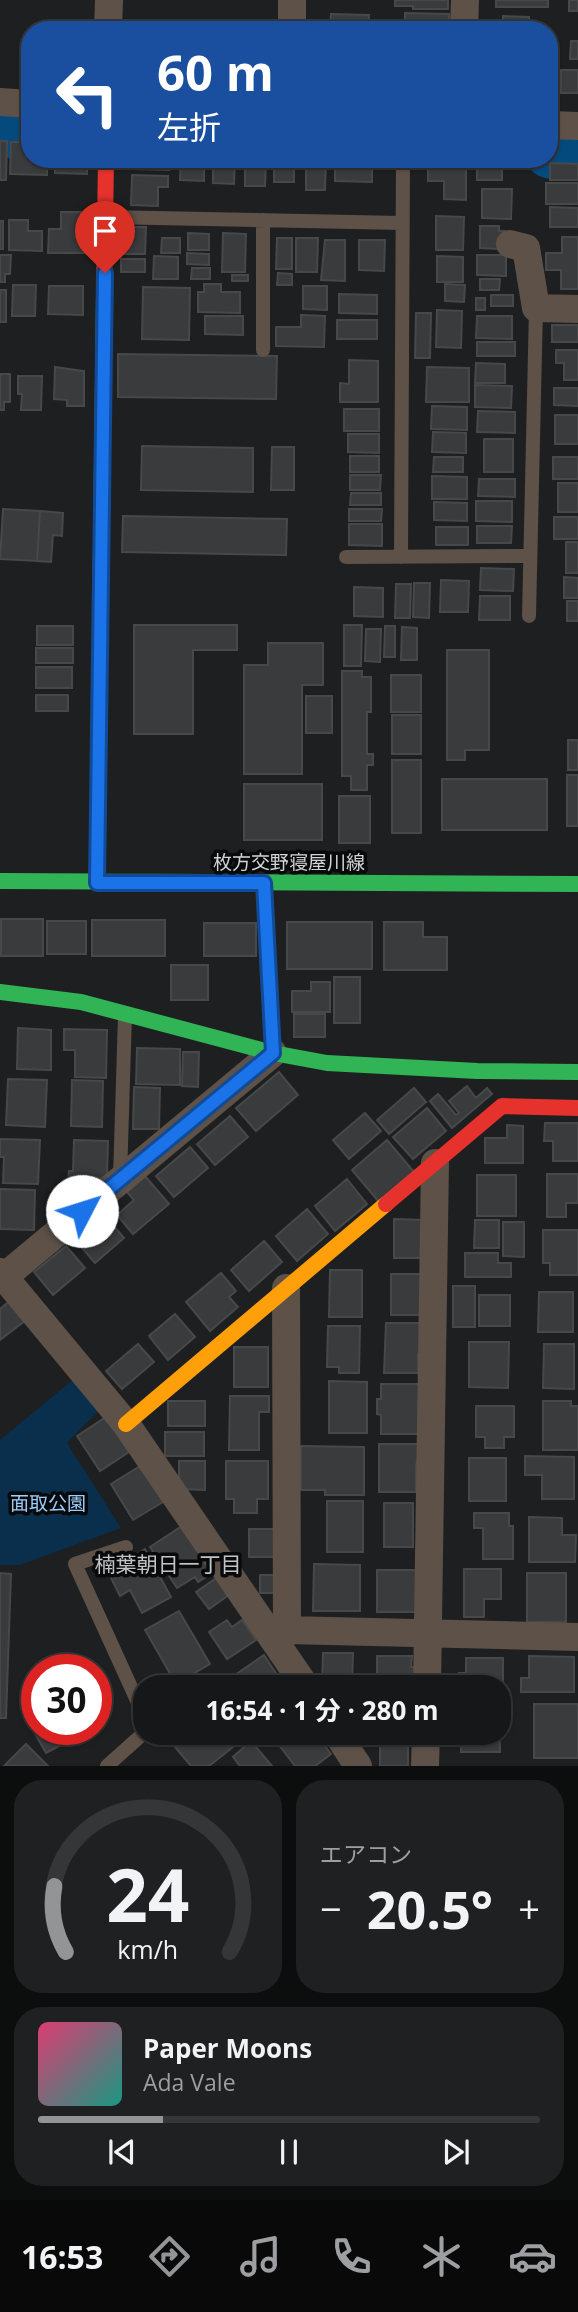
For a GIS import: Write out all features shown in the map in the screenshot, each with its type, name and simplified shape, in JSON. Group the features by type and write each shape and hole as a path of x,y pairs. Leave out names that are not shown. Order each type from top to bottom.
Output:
{"street":[{"path":"108,21 109,0"},
{"path":"292,0 292,21"},
{"path":"464,21 465,0"},
{"path":"558,125 578,126"},
{"path":"97,883 106,168"},
{"path":"510,244 526,248 536,308 578,309"},
{"name":"枚方交野寝屋川線","path":"0,881 578,884"},
{"path":"0,992 81,1002 273,1053 327,1063 477,1071 578,1072"},
{"path":"273,1053 2,1275 126,1424 280,1634 300,1675"},
{"path":"126,1424 502,1107 578,1108"},
{"path":"427,1675 435,1163"},
{"path":"280,1634 286,1288"},
{"path":"280,1634 428,1633 578,1637"},
{"path":"344,1745 358,1766"},
{"path":"425,1766 426,1745"}],"lane":[{"path":"401,557 403,168"},
{"path":"105,217 402,223"},
{"path":"262,220 262,350"},
{"path":"529,616 536,308"},
{"path":"346,557 530,556"},
{"path":"264,883 273,1053"},
{"path":"120,1178 125,1015"},
{"path":"126,1547 75,1564 133,1692"},
{"path":"107,1766 133,1743"}],"green space":[{"name":"面取公園","path":"75,1378 101,1408 67,1443 121,1528 20,1565 0,1565 0,1440"}],"building":[{"path":"395,0 448,0 448,9 395,6"},
{"path":"496,0 548,0 548,7 496,7"},
{"path":"569,0 578,0 578,11 569,11"},
{"path":"405,13 449,14 449,21 405,21"},
{"path":"331,14 369,15 369,21 331,21"},
{"path":"503,16 529,17 529,21 503,21"},
{"path":"571,41 578,41 578,59 570,59"},
{"path":"561,70 578,70 578,93 561,93"},
{"path":"0,141 7,141 6,180 0,180"},
{"path":"11,142 21,142 21,168 47,168 47,175 10,174"},
{"path":"558,163 578,164 578,180 550,180 550,168 558,168"},
{"path":"55,168 87,168 87,174 55,173"},
{"path":"169,168 169,170 133,169"},
{"path":"181,168 204,168 204,181 180,180"},
{"path":"213,168 235,168 234,184 213,183"},
{"path":"245,168 266,168 265,186 245,186"},
{"path":"274,168 294,168 294,182 274,182"},
{"path":"306,168 326,168 325,190 306,190"},
{"path":"335,168 378,168 372,169 372,182 335,181"},
{"path":"428,168 466,168 466,200 444,199 444,181 428,181"},
{"path":"477,168 502,168 502,180 477,180"},
{"path":"132,175 168,176 168,187 158,187 158,206 131,205"},
{"path":"546,183 578,183 578,204 546,204"},
{"path":"482,189 512,189 511,219 482,218"},
{"path":"550,207 578,208 578,227 550,227"},
{"path":"61,212 81,212 81,229 89,230 89,253 48,253 49,229 61,229"},
{"path":"436,216 464,217 463,250 436,250"},
{"path":"9,220 28,220 28,231 42,231 42,251 9,250"},
{"path":"0,221 3,221 3,249 0,249"},
{"path":"480,226 499,226 499,231 505,231 505,241 499,249 480,248"},
{"path":"128,227 146,227 145,254 119,254 119,235 128,235"},
{"path":"188,233 209,234 209,250 188,250"},
{"path":"223,233 246,234 245,272 222,272"},
{"path":"562,237 578,237 578,289 561,289 561,270 546,270 546,253 562,253"},
{"path":"162,238 180,238 180,253 161,253"},
{"path":"277,238 292,238 292,269 276,269"},
{"path":"296,238 318,238 317,272 296,272"},
{"path":"325,240 345,240 345,281 321,280"},
{"path":"359,240 385,240 384,271 359,270"},
{"path":"187,253 209,254 209,265 187,264"},
{"path":"0,255 11,255 10,274 5,274 5,282 0,282"},
{"path":"477,255 506,255 506,276 477,275"},
{"path":"154,256 178,257 178,279 153,279"},
{"path":"437,256 463,257 463,282 437,282"},
{"path":"121,259 145,259 145,272 121,272"},
{"path":"192,268 210,268 210,279 191,279"},
{"path":"278,273 292,274 292,285 277,285"},
{"path":"232,275 248,275 248,281 232,281"},
{"path":"480,279 500,279 499,290 480,290"},
{"path":"204,284 221,284 221,292 240,292 240,313 198,312 198,292 204,292"},
{"path":"445,284 465,285 464,302 445,301"},
{"path":"13,285 36,285 35,316 12,316"},
{"path":"49,286 83,286 83,315 48,314"},
{"path":"303,286 327,286 327,310 303,309"},
{"path":"143,287 190,288 189,340 142,339"},
{"path":"0,290 6,290 6,322 0,322"},
{"path":"339,294 377,295 377,314 339,313"},
{"path":"491,295 513,295 513,306 491,306"},
{"path":"476,298 485,298 485,310 476,310"},
{"path":"437,310 462,311 461,348 436,347"},
{"path":"416,313 431,313 430,358 415,358"},
{"path":"301,315 325,316 324,347 276,346 276,327 301,327"},
{"path":"205,316 243,316 243,335 205,334"},
{"path":"477,316 512,316 512,339 476,338"},
{"path":"337,320 377,320 377,339 337,339"},
{"path":"552,325 578,325 578,342 552,342"},
{"path":"477,342 515,342 515,356 477,356"},
{"path":"556,350 578,350 578,380 564,380 564,363 556,363"},
{"path":"118,354 277,356 276,399 118,397"},
{"path":"349,360 378,361 378,402 340,402 340,383 349,384"},
{"path":"476,363 505,364 505,383 475,383"},
{"path":"55,367 84,371 84,406 67,406 67,400 54,399"},
{"path":"427,367 469,368 469,402 426,402"},
{"path":"0,374 10,374 10,402 4,402 4,410 0,410"},
{"path":"18,376 42,376 41,410 21,410 22,394 18,394"},
{"path":"475,385 512,386 511,408 475,407"},
{"path":"554,388 578,388 578,406 554,405"},
{"path":"432,406 467,407 467,430 431,429"},
{"path":"344,409 379,409 379,431 344,431"},
{"path":"478,411 515,412 515,433 477,432"},
{"path":"555,415 578,415 578,444 555,444"},
{"path":"433,432 466,433 466,453 432,452"},
{"path":"348,434 379,434 379,453 348,452"},
{"path":"484,439 513,439 513,472 484,472"},
{"path":"142,446 253,448 253,492 141,490"},
{"path":"272,447 294,447 294,490 271,490"},
{"path":"350,456 379,456 379,472 350,472"},
{"path":"434,457 463,457 463,472 433,472"},
{"path":"553,457 578,457 578,479 553,479"},
{"path":"350,475 381,475 380,490 350,490"},
{"path":"432,476 467,477 467,499 432,499"},
{"path":"479,479 515,479 515,497 478,496"},
{"path":"558,483 578,483 578,512 558,512"},
{"path":"351,493 381,493 381,505 350,505"},
{"path":"476,501 512,501 512,522 476,521"},
{"path":"434,502 467,503 467,521 434,520"},
{"path":"3,509 40,511 37,561 0,559"},
{"path":"349,509 382,509 381,521 349,521"},
{"path":"40,511 63,513 62,536 53,535 51,562 37,561"},
{"path":"123,516 287,519 286,555 122,552"},
{"path":"554,517 578,517 578,539 554,539"},
{"path":"349,524 382,524 382,546 349,545"},
{"path":"477,526 512,526 511,543 477,543"},
{"path":"436,527 468,527 468,545 436,545"},
{"path":"566,542 578,542 578,573 566,573"},
{"path":"481,568 514,569 513,591 480,590"},
{"path":"564,577 578,578 578,598 564,598"},
{"path":"441,580 469,581 468,612 440,612"},
{"path":"414,583 430,583 429,618 413,617"},
{"path":"396,584 411,584 410,618 395,618"},
{"path":"354,587 383,588 383,617 354,616"},
{"path":"480,596 510,596 510,620 479,620"},
{"path":"567,601 578,601 578,621 567,621"},
{"path":"134,625 237,625 237,650 193,650 193,734 134,734"},
{"path":"344,625 362,625 361,666 344,666"},
{"path":"37,626 73,626 73,645 37,645"},
{"path":"385,626 395,626 395,657 384,657"},
{"path":"402,627 417,628 417,660 401,660"},
{"path":"366,629 381,629 380,662 365,661"},
{"path":"268,643 323,643 323,685 302,685 302,774 244,774 244,665 268,665"},
{"path":"36,648 73,648 73,663 36,663"},
{"path":"447,650 489,650 489,750 465,750 465,760 447,760"},
{"path":"36,667 72,667 72,688 36,688"},
{"path":"342,671 362,671 362,677 371,677 371,712 367,712 367,754 373,754 373,765 367,765 367,790 351,790 351,776 342,776"},
{"path":"391,675 421,675 421,712 391,712"},
{"path":"36,695 68,695 68,711 36,711"},
{"path":"306,696 332,696 332,733 306,733"},
{"path":"392,715 421,715 421,754 392,754"},
{"path":"568,740 578,740 578,770 568,770"},
{"path":"392,760 421,760 421,833 392,833"},
{"path":"567,775 578,775 578,826 567,826"},
{"path":"442,779 547,779 547,830 442,830"},
{"path":"244,784 322,784 322,840 244,840"},
{"path":"339,796 370,796 370,843 339,843"},
{"path":"1,919 43,919 43,956 1,956"},
{"path":"92,920 165,920 165,956 92,956"},
{"path":"47,921 86,921 86,954 47,954"},
{"path":"287,922 372,922 372,969 287,969"},
{"path":"384,922 423,922 423,937 447,937 447,970 384,970"},
{"path":"204,923 256,923 256,956 204,956"},
{"path":"171,965 208,965 208,1000 171,1000"},
{"path":"334,977 360,977 360,1023 334,1023"},
{"path":"311,982 330,982 330,1012 292,1012 292,991 311,991"},
{"path":"294,1014 325,1014 325,1037 294,1037"},
{"path":"18,1028 51,1030 51,1070 17,1069"},
{"path":"64,1029 107,1030 106,1078 75,1077 75,1050 64,1050"},
{"path":"137,1048 180,1049 180,1085 136,1084"},
{"path":"183,1052 199,1052 198,1087 182,1086"},
{"path":"279,1072 298,1095 256,1131 236,1108"},
{"path":"8,1079 47,1080 45,1127 6,1125"},
{"path":"72,1080 103,1081 102,1127 71,1126"},
{"path":"467,1086 476,1098 487,1088 492,1094 452,1128 430,1101 438,1094 456,1115 459,1113 449,1101"},
{"path":"134,1087 160,1088 159,1129 133,1129"},
{"path":"414,1088 426,1102 389,1134 377,1120"},
{"path":"427,1108 446,1131 413,1159 393,1137"},
{"path":"365,1113 381,1131 349,1159 333,1140"},
{"path":"230,1116 248,1137 215,1165 197,1144"},
{"path":"545,1123 578,1123 578,1161 553,1161 553,1141 544,1141"},
{"path":"507,1125 523,1126 523,1163 485,1163 485,1138 507,1138"},
{"path":"0,1139 40,1140 38,1184 3,1183 4,1157 0,1157"},
{"path":"74,1140 108,1141 107,1178 81,1177 81,1187 68,1187 69,1171 73,1171"},
{"path":"387,1140 414,1172 379,1202 352,1170"},
{"path":"190,1147 208,1168 174,1197 156,1176"},
{"path":"547,1174 578,1174 578,1203 566,1203 566,1217 547,1217"},
{"path":"477,1175 516,1175 516,1216 477,1216"},
{"path":"145,1176 169,1204 133,1234 117,1215 134,1200 127,1192"},
{"path":"347,1179 367,1204 335,1231 315,1206"},
{"path":"0,1189 35,1190 34,1230 0,1229"},
{"path":"307,1209 328,1234 297,1261 276,1236"},
{"path":"107,1218 124,1238 95,1263 78,1243"},
{"path":"394,1219 425,1220 425,1258 394,1258"},
{"path":"475,1220 499,1220 499,1248 474,1248"},
{"path":"503,1222 524,1222 524,1257 503,1256"},
{"path":"543,1230 578,1230 578,1275 550,1275 550,1263 543,1263"},
{"path":"264,1241 282,1262 249,1291 231,1270"},
{"path":"66,1246 85,1268 53,1295 34,1272"},
{"path":"465,1253 498,1253 498,1263 511,1263 511,1277 465,1277"},
{"path":"330,1270 362,1270 362,1317 329,1317"},
{"path":"221,1273 236,1291 229,1297 238,1307 210,1331 186,1302"},
{"path":"391,1274 422,1274 422,1315 391,1315"},
{"path":"453,1286 475,1286 475,1327 453,1327"},
{"path":"539,1292 573,1292 573,1332 538,1332"},
{"path":"479,1295 510,1295 510,1326 479,1326"},
{"path":"11,1300 26,1320 0,1340 0,1309"},
{"path":"175,1314 195,1337 168,1360 149,1336"},
{"path":"386,1323 423,1323 418,1373 384,1373"},
{"path":"328,1326 360,1326 359,1373 339,1373 339,1367 327,1367"},
{"path":"469,1342 509,1342 508,1388 469,1387"},
{"path":"138,1344 154,1362 122,1389 106,1371"},
{"path":"544,1344 574,1344 574,1389 543,1388"},
{"path":"234,1347 268,1347 268,1387 234,1387"},
{"path":"329,1381 367,1382 367,1433 329,1433"},
{"path":"381,1384 421,1384 421,1434 381,1434 381,1415 377,1414 377,1399 381,1399"},
{"path":"230,1396 269,1396 269,1412 259,1412 259,1450 229,1450"},
{"path":"168,1401 205,1401 205,1426 168,1426"},
{"path":"543,1401 571,1401 571,1406 578,1406 578,1450 543,1450"},
{"path":"476,1406 514,1406 514,1437 504,1437 504,1448 485,1448 485,1437 476,1437"},
{"path":"106,1417 129,1452 100,1471 77,1436"},
{"path":"165,1432 204,1432 204,1456 165,1456"},
{"path":"379,1444 422,1444 416,1465 416,1492 379,1492"},
{"path":"301,1446 364,1447 364,1495 325,1495 325,1490 301,1490"},
{"path":"525,1456 574,1457 574,1499 542,1499 542,1475 525,1475"},
{"path":"469,1458 506,1458 506,1501 469,1501"},
{"path":"179,1461 205,1461 205,1490 179,1489"},
{"path":"226,1461 268,1461 268,1499 257,1499 257,1513 234,1513 234,1499 226,1499"},
{"path":"140,1466 163,1502 133,1520 111,1484"},
{"path":"327,1501 363,1501 363,1552 327,1552"},
{"path":"384,1503 413,1503 413,1547 384,1547"},
{"path":"474,1513 509,1513 509,1526 513,1526 513,1559 483,1559 483,1528 474,1528"},
{"path":"529,1517 562,1518 562,1535 576,1535 575,1562 529,1562"},
{"path":"182,1526 212,1573 198,1582 195,1577 177,1588 150,1547"},
{"path":"249,1529 274,1529 274,1557 249,1557"},
{"path":"145,1549 171,1597 142,1613 130,1590 120,1596 107,1570"},
{"path":"314,1564 360,1565 360,1611 313,1611"},
{"path":"464,1569 501,1569 501,1599 484,1599 484,1617 464,1617"},
{"path":"377,1570 418,1570 418,1612 377,1612"},
{"path":"0,1573 11,1574 6,1718 0,1718"},
{"path":"527,1573 566,1573 566,1622 527,1622"},
{"path":"260,1575 274,1575 274,1593 260,1593"},
{"path":"218,1577 230,1594 209,1609 196,1592"},
{"path":"179,1611 210,1664 191,1675 171,1675 145,1630"},
{"path":"227,1620 232,1627 242,1620 256,1640 227,1659 209,1632"},
{"path":"323,1653 353,1653 352,1675 322,1675"},
{"path":"264,1655 277,1675 235,1675"},
{"path":"377,1656 412,1656 411,1667 415,1667 415,1675 377,1675"},
{"path":"529,1656 574,1657 574,1692 521,1692 521,1678 529,1678"},
{"path":"466,1658 503,1658 503,1675 459,1675 466,1673"},
{"path":"534,1704 578,1704 578,1758 534,1758"},
{"path":"27,1745 48,1766 4,1766"},
{"path":"41,1745 61,1745 46,1753"},
{"path":"235,1745 209,1766 191,1766 175,1747"},
{"path":"246,1745 254,1745 272,1766 240,1766 233,1757"},
{"path":"279,1745 324,1745 331,1754 315,1766 295,1766"},
{"path":"380,1745 408,1746 408,1766 380,1766"},
{"path":"461,1745 500,1745 500,1752 461,1752"}],"waterway":[{"path":"0,132 21,133"},
{"path":"558,154 578,155"}],"traffic: fast":[{"path":"97,883 104,295"},
{"path":"0,881 578,884"},
{"path":"0,992 81,1002 273,1053 327,1063 477,1071 578,1072"}],"traffic: slow":[{"path":"126,1424 386,1204"}],"traffic: jam":[{"path":"104,295 106,168"},
{"path":"386,1204 502,1106 578,1108"}],"district":[{"name":"楠葉朝日一丁目","path":"168,1564"}],"route":[{"path":"82,1211 273,1053 264,883 97,883 105,273"}]}
